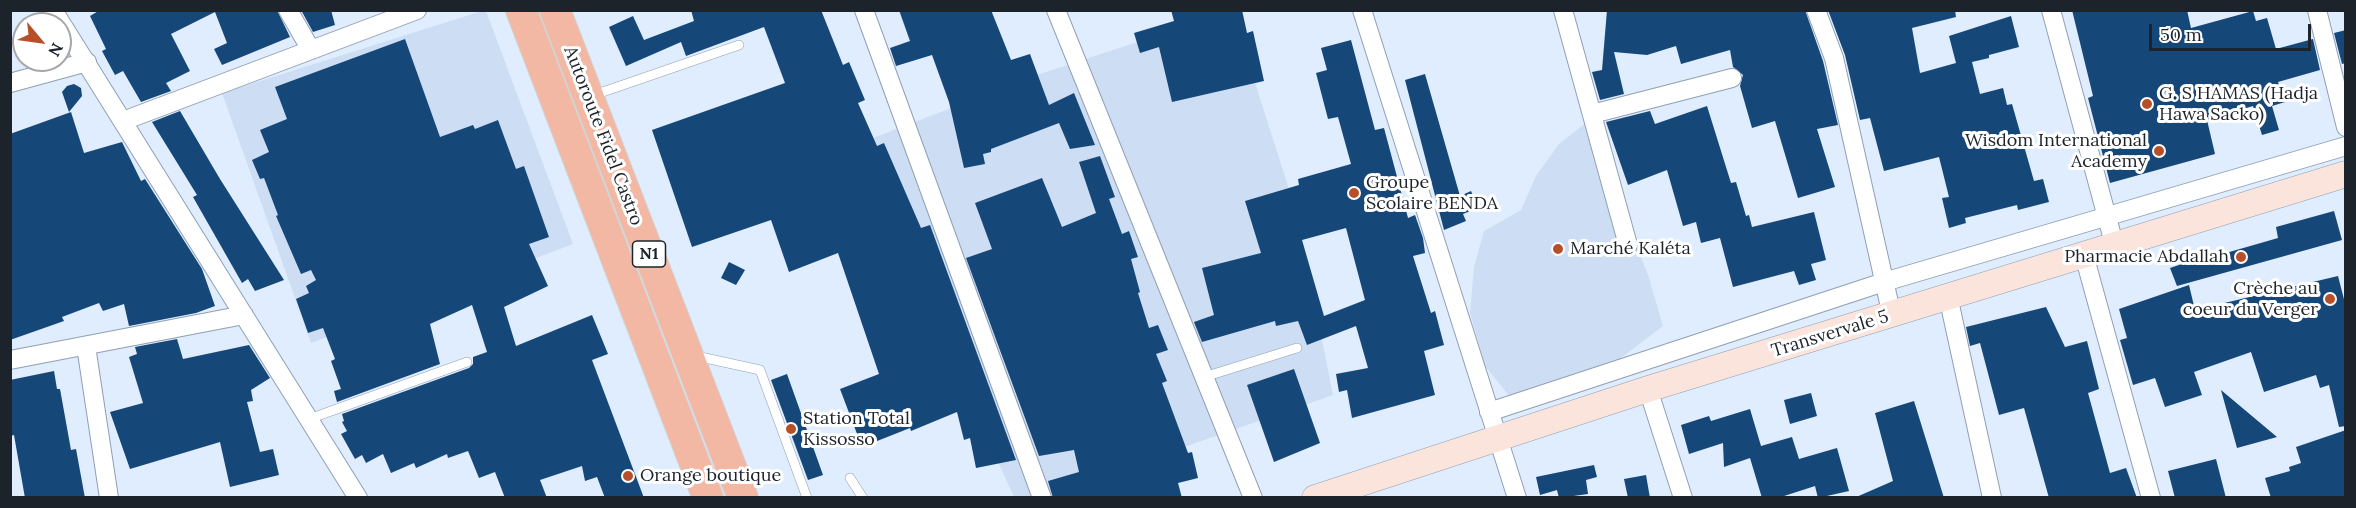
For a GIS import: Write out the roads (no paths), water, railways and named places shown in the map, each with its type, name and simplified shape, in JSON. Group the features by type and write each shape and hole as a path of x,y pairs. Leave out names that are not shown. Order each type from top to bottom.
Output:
{"highway":[{"name":"Autoroute Fidel Castro","path":"521,10 708,498"},
{"name":"Autoroute Fidel Castro","path":"555,10 743,498"}],"main road":[{"name":"Transvervale 5","path":"1315,498 1648,389 1892,316 1948,296 2115,247 2346,174"}],"street":[{"path":"53,10 358,498"},
{"path":"288,10 311,50"},
{"path":"123,121 417,10"},
{"path":"864,10 1042,498"},
{"path":"1056,10 1253,498"},
{"path":"1563,10 1628,245"},
{"path":"1816,10 1834,58 1892,316"},
{"path":"2051,10 2115,247"},
{"path":"2317,10 2346,127"},
{"path":"1364,11 1517,498"},
{"path":"10,83 87,62"},
{"path":"1592,114 1732,78"},
{"path":"1489,412 1884,282 2346,146"},
{"path":"2084,255 2151,498"},
{"path":"1948,296 1992,498"},
{"path":"10,360 244,315"},
{"path":"86,346 109,498"},
{"path":"1648,389 1683,498"}],"lane":[{"path":"588,97 739,45"},
{"path":"1204,377 1297,348"},
{"path":"688,354 760,370 807,498"},
{"path":"309,419 467,362"},
{"path":"850,478 863,498"}],"place":[{"name":"G. S HAMAS (Hadja Hawa Sacko)","path":"2147,104"},
{"name":"Wisdom International Academy","path":"2159,151"},
{"name":"Groupe Scolaire BENDA","path":"1354,193"},
{"name":"Marché Kaléta","path":"1558,249"},
{"name":"Pharmacie Abdallah","path":"2241,257"},
{"name":"Crèche au coeur du Verger","path":"2330,299"},
{"name":"Station Total Kissosso","path":"791,429"},
{"name":"Orange boutique","path":"628,476"}]}
